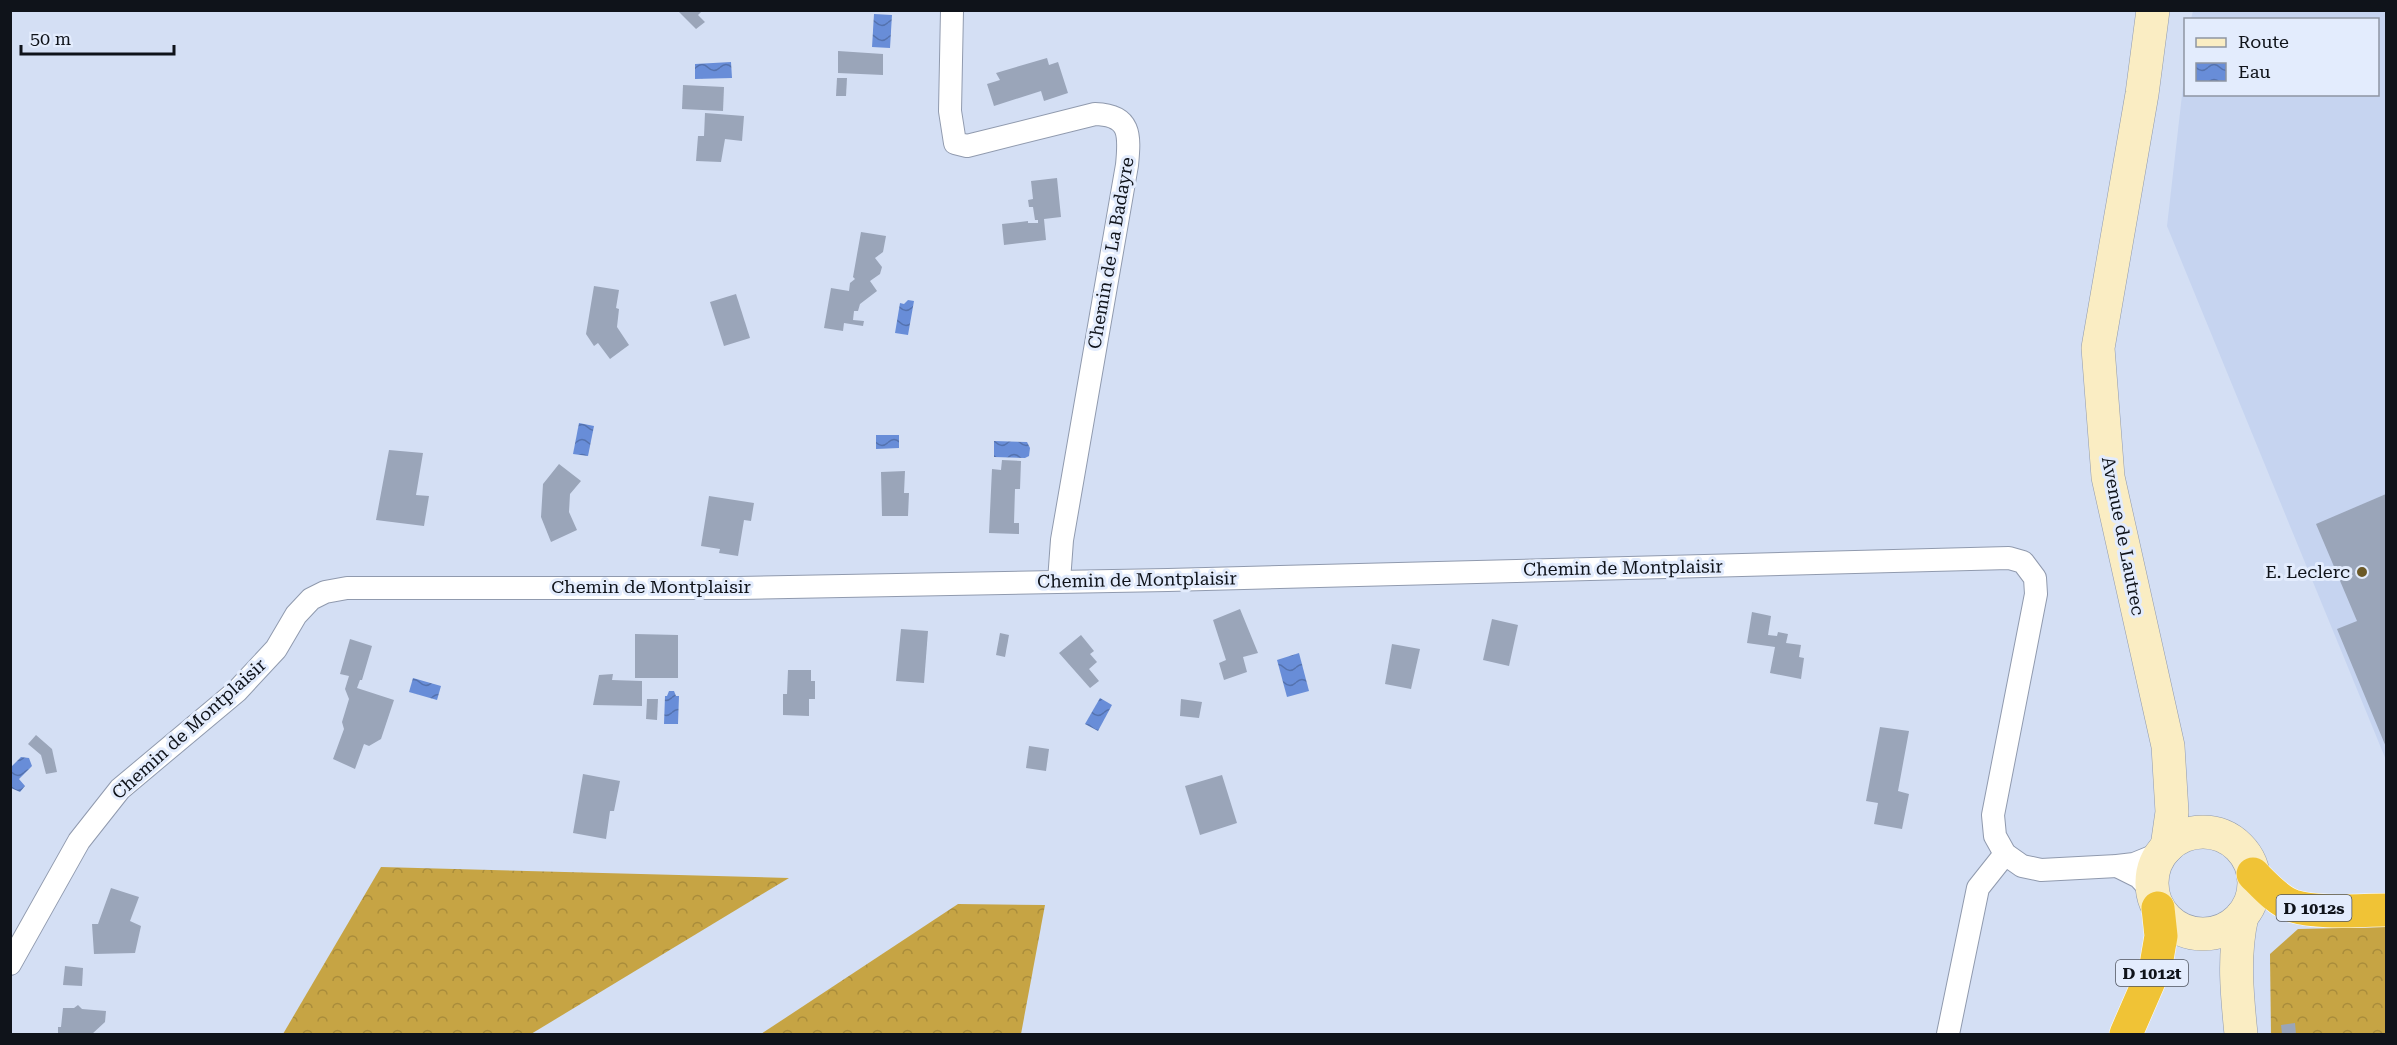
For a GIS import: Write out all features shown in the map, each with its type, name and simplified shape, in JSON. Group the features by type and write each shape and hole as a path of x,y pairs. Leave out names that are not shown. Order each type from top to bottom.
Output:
{"highway":[{"name":"D 1012s","path":"2253,874 2267,888 2292,905 2324,910 2386,910"},
{"name":"D 1012t","path":"2126,1035 2156,965 2161,936 2156,900"}],"main road":[{"name":"Avenue de Lautrec","path":"2153,10 2142,94 2098,348 2108,477 2168,746 2172,812 2164,850"},
{"path":"2168,746 2192,799 2217,834"},
{"path":"2241,916 2230,926 2217,932 2202,934 2187,931 2166,918 2156,900 2152,878 2164,850 2178,838 2190,833 2204,832 2217,834 2230,840 2241,849 2248,861 2253,874 2251,896 2241,916 2237,937 2236,967 2241,1031"},
{"path":"2187,931 2207,952 2219,973 2241,1031"}],"street":[{"name":"Chemin de La Badayre","path":"952,10 950,111 955,143 967,146 1095,114 1111,114 1123,122 1129,141 1125,177 1062,540 1059,581"},
{"name":"Chemin de Montplaisir","path":"10,964 79,841 120,789 237,691 276,649 311,599 326,592 347,588 739,588 2008,558 2023,562 2035,578 2036,594 1993,815 1995,836 2005,854"},
{"path":"1948,1035 1977,888 2005,854 2022,866 2041,870 2134,864 2164,850"},
{"path":"2117,866 2139,877 2156,900"}],"shaded area":[{"path":"2193,11 2386,11 2386,760 2167,226 2184,78 2184,96 2379,96 2379,18 2191,18"}],"green space":[{"path":"381,867 789,878 531,1034 283,1034"},
{"path":"958,904 1045,905 1021,1034 761,1034"},
{"path":"2386,927 2386,1034 2271,1034 2270,954 2298,929"}],"water":[{"path":"874,14 892,15 890,48 872,47"},
{"path":"731,62 732,78 695,79 695,64"},
{"path":"908,300 914,301 908,335 895,333 900,303 904,304"},
{"path":"579,423 594,426 588,456 573,454"},
{"path":"876,435 899,435 899,448 876,449"},
{"path":"994,441 1027,442 1030,448 1029,456 1025,458 994,457"},
{"path":"1299,653 1309,691 1287,697 1277,660"},
{"path":"413,678 441,686 437,700 409,692"},
{"path":"669,691 674,691 676,696 679,696 678,724 664,724 665,696"},
{"path":"1100,698 1112,705 1098,731 1085,724"},
{"path":"21,757 29,758 32,766 19,779 25,786 20,792 11,788 10,768"}],"building":[{"path":"677,10 703,10 698,15 705,22 696,29"},
{"path":"838,51 883,54 883,75 838,73"},
{"path":"1047,58 1049,65 1058,62 1068,93 1044,101 1041,91 994,106 987,84 1000,80 996,73"},
{"path":"837,78 847,78 846,96 836,96"},
{"path":"683,85 724,87 723,111 682,109"},
{"path":"705,113 744,116 742,141 725,139 721,162 696,161 698,136 704,136"},
{"path":"1057,178 1061,217 1044,219 1046,240 1004,245 1002,224 1028,221 1028,223 1038,223 1038,220 1035,220 1033,207 1029,207 1028,200 1033,199 1031,181"},
{"path":"861,232 886,236 883,252 875,258 882,267 880,274 870,281 877,291 860,304 858,311 854,311 853,320 864,321 863,326 844,323 843,331 824,328 831,288 849,291 850,283 855,279 853,277"},
{"path":"594,286 619,290 616,308 619,309 617,327 629,345 610,359 598,343 594,346 586,334"},
{"path":"736,294 750,338 724,346 710,302"},
{"path":"389,450 423,453 416,495 429,496 424,526 376,520"},
{"path":"1002,460 1021,461 1020,489 1015,489 1014,523 1019,523 1019,534 989,533 992,469 1001,470"},
{"path":"559,464 581,481 570,494 569,512 577,530 551,542 541,517 543,484"},
{"path":"905,471 904,493 909,493 908,516 882,516 881,472"},
{"name":"E. Leclerc","path":"2386,494 2386,747 2337,629 2357,621 2316,524"},
{"path":"709,496 754,503 751,521 744,520 738,556 719,553 720,549 701,546"},
{"path":"1240,609 1258,653 1243,657 1247,672 1224,680 1219,663 1226,660 1213,620"},
{"path":"1752,612 1771,616 1768,635 1777,636 1778,632 1788,634 1786,643 1801,645 1799,657 1804,658 1801,679 1770,673 1775,647 1747,643"},
{"path":"1492,619 1518,625 1509,666 1483,660"},
{"path":"901,629 928,631 924,683 896,681"},
{"path":"1000,633 1009,635 1005,657 996,655"},
{"path":"635,634 678,635 678,678 635,678"},
{"path":"1081,635 1094,651 1090,654 1097,662 1089,669 1099,681 1090,688 1059,653"},
{"path":"350,639 372,646 362,680 357,688 394,700 381,739 369,746 364,744 355,769 333,759 344,729 342,722 349,699 345,689 349,676 340,674"},
{"path":"1392,644 1420,649 1411,689 1385,684"},
{"path":"788,670 811,670 811,681 815,681 815,699 809,699 809,716 783,715 783,694 787,694"},
{"path":"613,674 612,680 642,681 642,706 593,705 599,675"},
{"path":"647,699 658,699 657,720 646,719"},
{"path":"1181,699 1202,702 1199,718 1180,716"},
{"path":"1880,727 1909,731 1898,791 1909,794 1902,829 1874,824 1878,803 1866,801"},
{"path":"36,735 52,749 57,772 46,774 41,755 28,744"},
{"path":"1029,746 1049,749 1046,771 1026,768"},
{"path":"583,774 620,781 614,811 610,811 606,839 573,833"},
{"path":"1222,775 1237,823 1200,835 1185,786"},
{"path":"111,888 139,897 130,921 141,926 135,953 94,954 92,924 98,924"},
{"path":"65,966 83,968 82,986 63,985"},
{"path":"78,1005 82,1009 106,1011 105,1022 92,1034 58,1034 63,1008 74,1008"},
{"path":"2295,1023 2296,1034 2282,1034 2281,1025"}],"place":[{"name":"E. Leclerc","path":"2362,572"}]}
